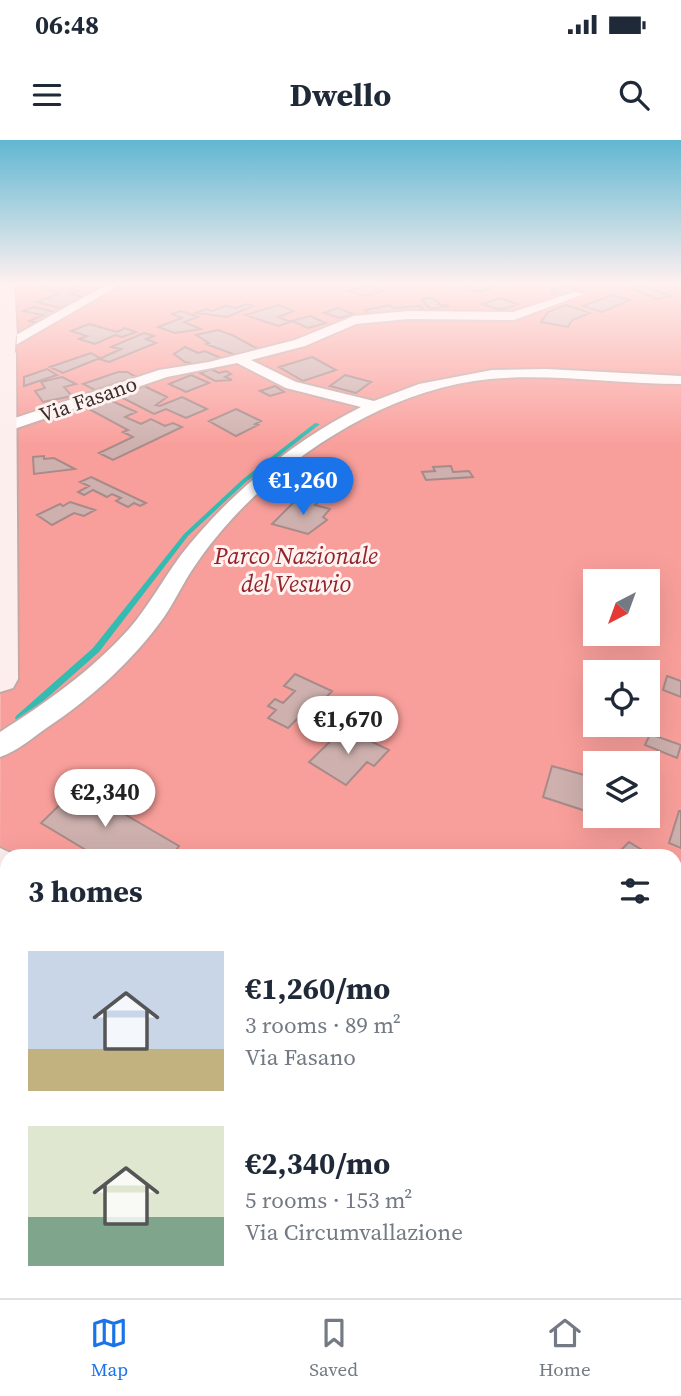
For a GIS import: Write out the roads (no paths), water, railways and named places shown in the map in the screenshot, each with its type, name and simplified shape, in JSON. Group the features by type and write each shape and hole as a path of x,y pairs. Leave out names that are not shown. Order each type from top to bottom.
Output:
{"main road":[{"path":"0,679 4,346"}],"street":[{"path":"4,346 22,336"},
{"name":"Via Fasano","path":"5,427 164,373 239,359 300,343 315,336"},
{"path":"239,359 291,385 374,406"},
{"path":"0,746 69,701 110,663 155,612 190,558 256,486 325,434 374,406 429,385 513,372 681,380"}],"waterway":[{"path":"19,718 96,650 186,535 245,480 317,424"}],"park label":[{"name":"Parco Nazionale del Vesuvio","path":"296,569"}]}
